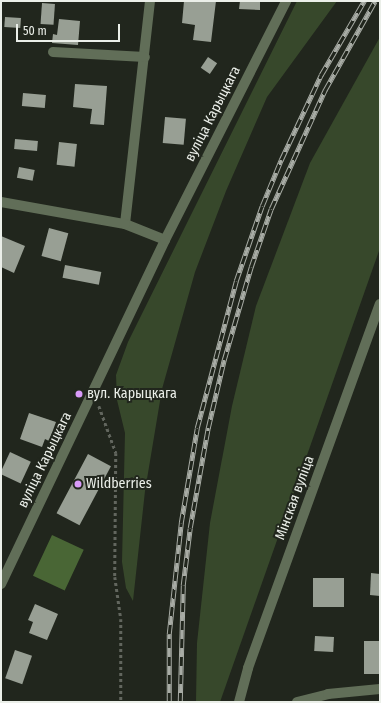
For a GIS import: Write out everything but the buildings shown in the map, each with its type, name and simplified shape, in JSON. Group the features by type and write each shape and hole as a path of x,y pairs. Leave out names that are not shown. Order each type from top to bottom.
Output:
{"street":[{"path":"125,224 145,57 150,1"},
{"name":"вуліца Карыцкага","path":"1,584 165,240 286,1"},
{"path":"53,52 145,57"},
{"path":"1,202 125,224 165,240"},
{"name":"Мінская вуліца","path":"239,702 251,661 377,319 380,304"},
{"path":"297,702 380,689"}],"path":[{"path":"93,392 116,453 115,577 121,619 121,702"}],"green space":[{"path":"297,1 337,1 267,97 226,191 195,272 162,389 145,491 133,601 126,588 122,562 125,433 117,400 116,375 128,342"},
{"path":"380,37 380,248 220,702 196,702 197,643 210,523 232,406 256,306 310,163"},
{"path":"52,535 84,550 65,591 33,576"}],"railway":[{"path":"169,702 169,634 181,523 197,428 236,281 262,206 281,160 321,75 364,1"},
{"path":"180,702 183,585 190,528 208,428 224,360 251,267 271,209 325,90 375,1"}],"place":[{"name":"вул. Карыцкага","path":"79,394"},
{"name":"Wildberries","path":"78,484"}]}
